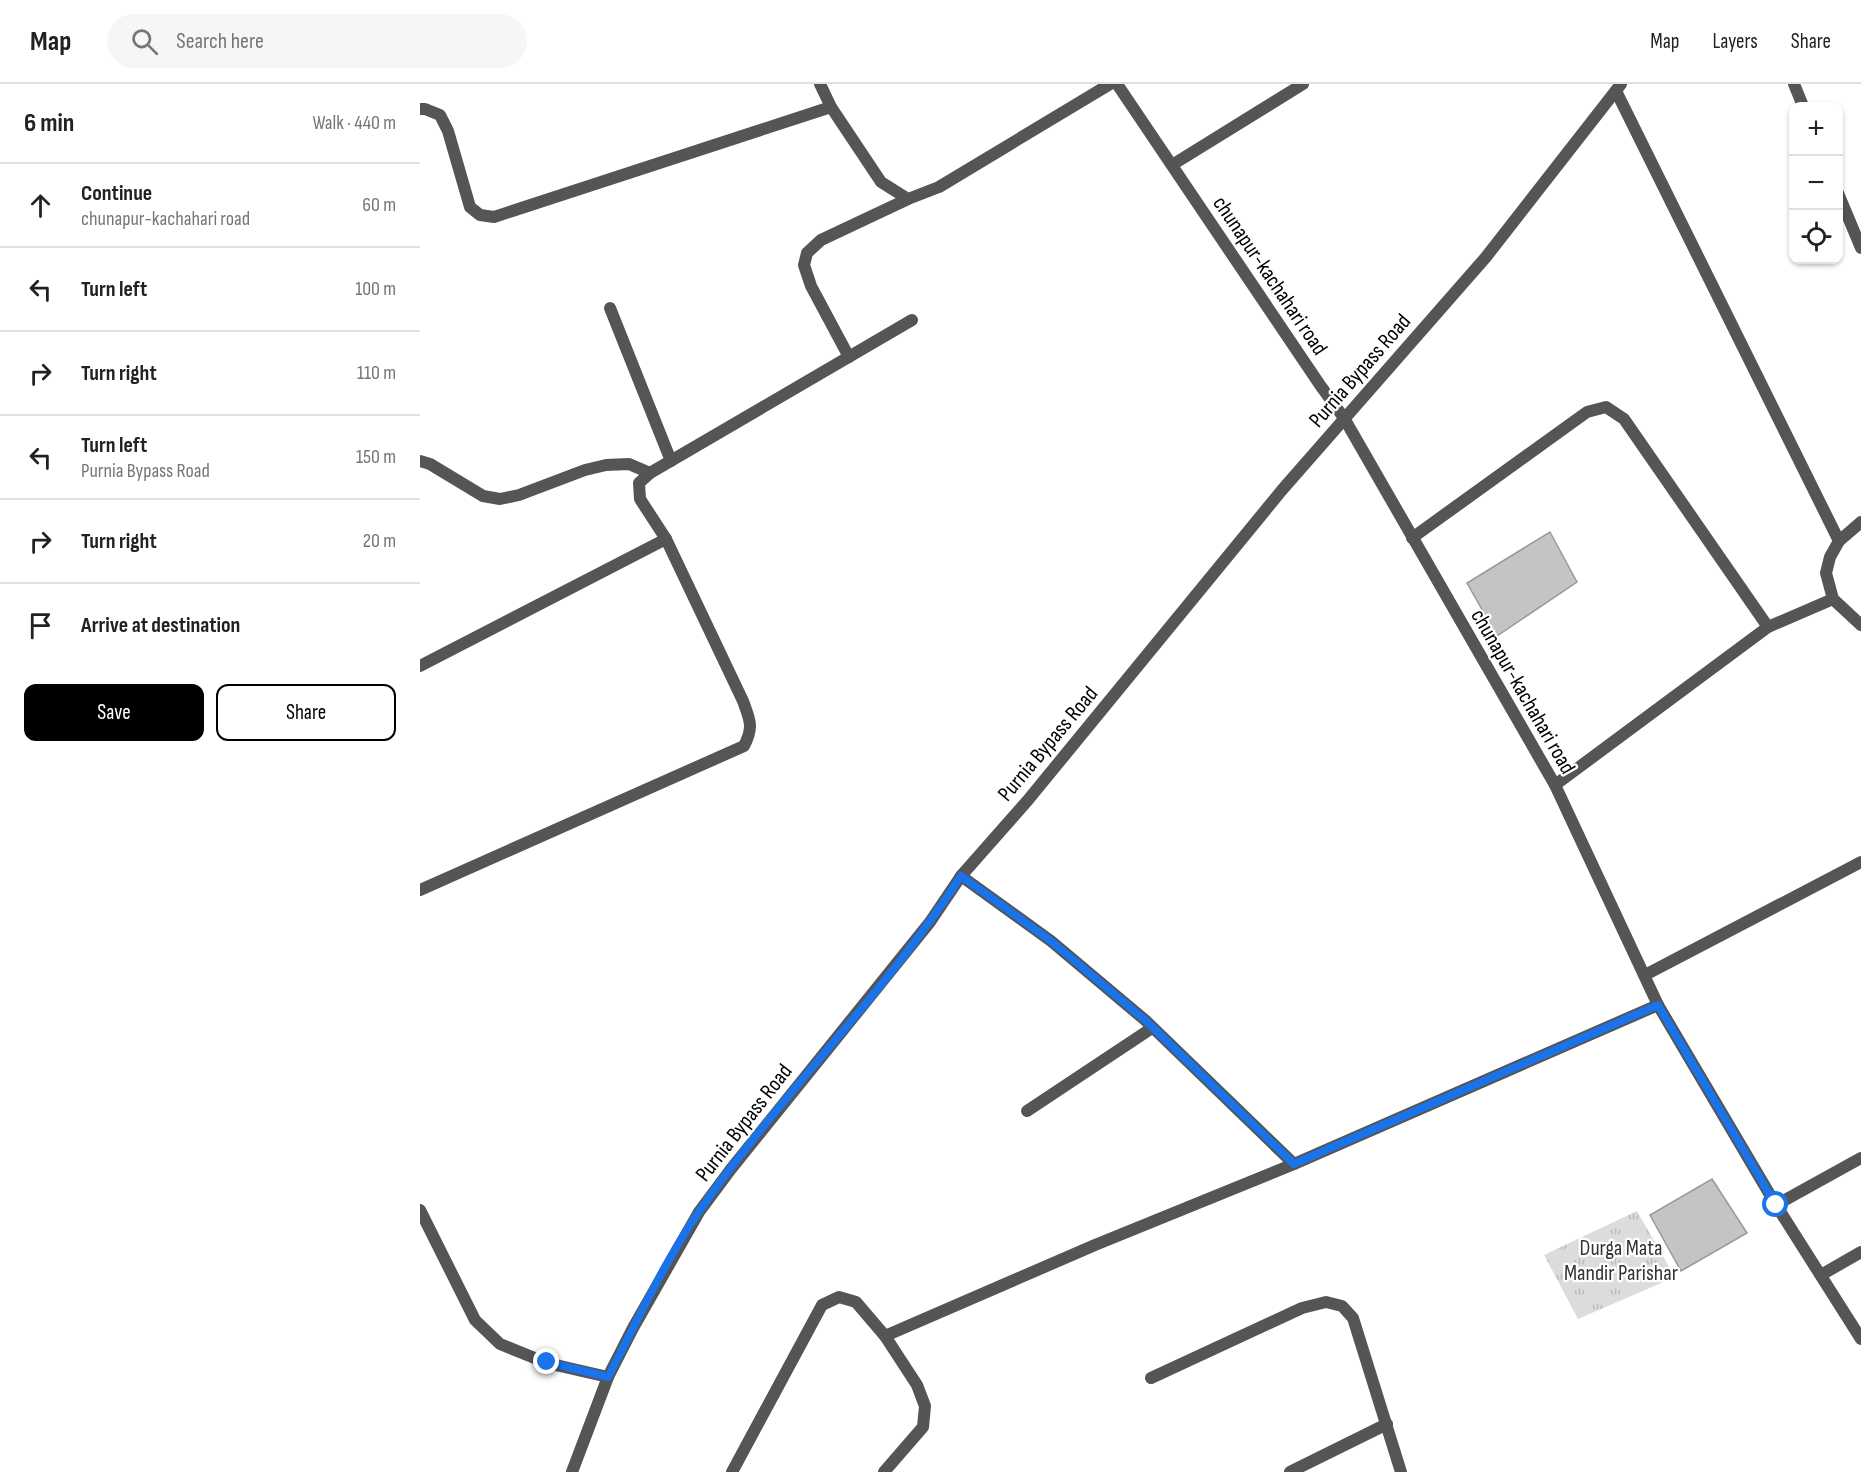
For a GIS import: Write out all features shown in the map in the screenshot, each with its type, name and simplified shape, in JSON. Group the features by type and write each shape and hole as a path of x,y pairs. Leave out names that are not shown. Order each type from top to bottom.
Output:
{"street":[{"path":"820,84 831,107 881,182 908,199"},
{"path":"849,357 811,286 804,265 807,253 821,240 939,187 1110,84"},
{"name":"chunapur-kachahari road","path":"1117,84 1344,418 1555,785 1658,1005 1776,1205 1861,1339"},
{"path":"1172,165 1303,84"},
{"path":"1794,84 1801,102"},
{"path":"1619,87 1839,541"},
{"name":"Purnia Bypass Road","path":"572,1472 608,1377 672,1257 699,1212 731,1169 930,922 961,876 1028,800 1282,490 1486,257 1619,87"},
{"path":"420,110 425,109 440,115 448,131 470,207 480,215 494,217 831,107"},
{"path":"1843,203 1861,248"},
{"path":"610,308 671,461"},
{"path":"420,890 744,746 751,732 750,720 666,538 640,499 639,483 650,473 912,320"},
{"path":"1412,538 1587,412 1606,407 1624,419 1768,627"},
{"path":"420,461 430,464 483,496 500,499 519,495 585,470 606,465 629,464 650,473"},
{"path":"1861,522 1839,541 1830,557 1826,573 1833,599 1861,625"},
{"path":"420,666 666,538"},
{"path":"1555,785 1768,627 1833,599"},
{"path":"1645,975 1861,862"},
{"path":"961,876 1051,941 1152,1028 1294,1164"},
{"path":"885,1336 1095,1245 1294,1164 1658,1005"},
{"path":"1027,1111 1152,1028"},
{"path":"1776,1205 1861,1158"},
{"path":"420,1210 475,1320 500,1344 547,1362 608,1377"},
{"path":"1821,1275 1861,1252"},
{"path":"732,1472 822,1305 839,1297 856,1302 885,1336 917,1385 925,1406 923,1427 884,1472"},
{"path":"1151,1378 1302,1308 1326,1302 1342,1306 1353,1318 1401,1472"},
{"path":"1290,1472 1387,1424"}],"green space":[{"name":"Durga Mata Mandir Parishar","path":"1637,1211 1675,1277 1578,1319 1544,1255"}],"building":[{"path":"1550,532 1577,582 1497,636 1467,583"},
{"path":"1712,1179 1747,1233 1681,1271 1650,1215"}],"route":[{"path":"547,1362 608,1377 672,1257 699,1212 930,922 961,876 1051,941 1145,1020 1294,1164 1658,1005 1776,1205"}]}
